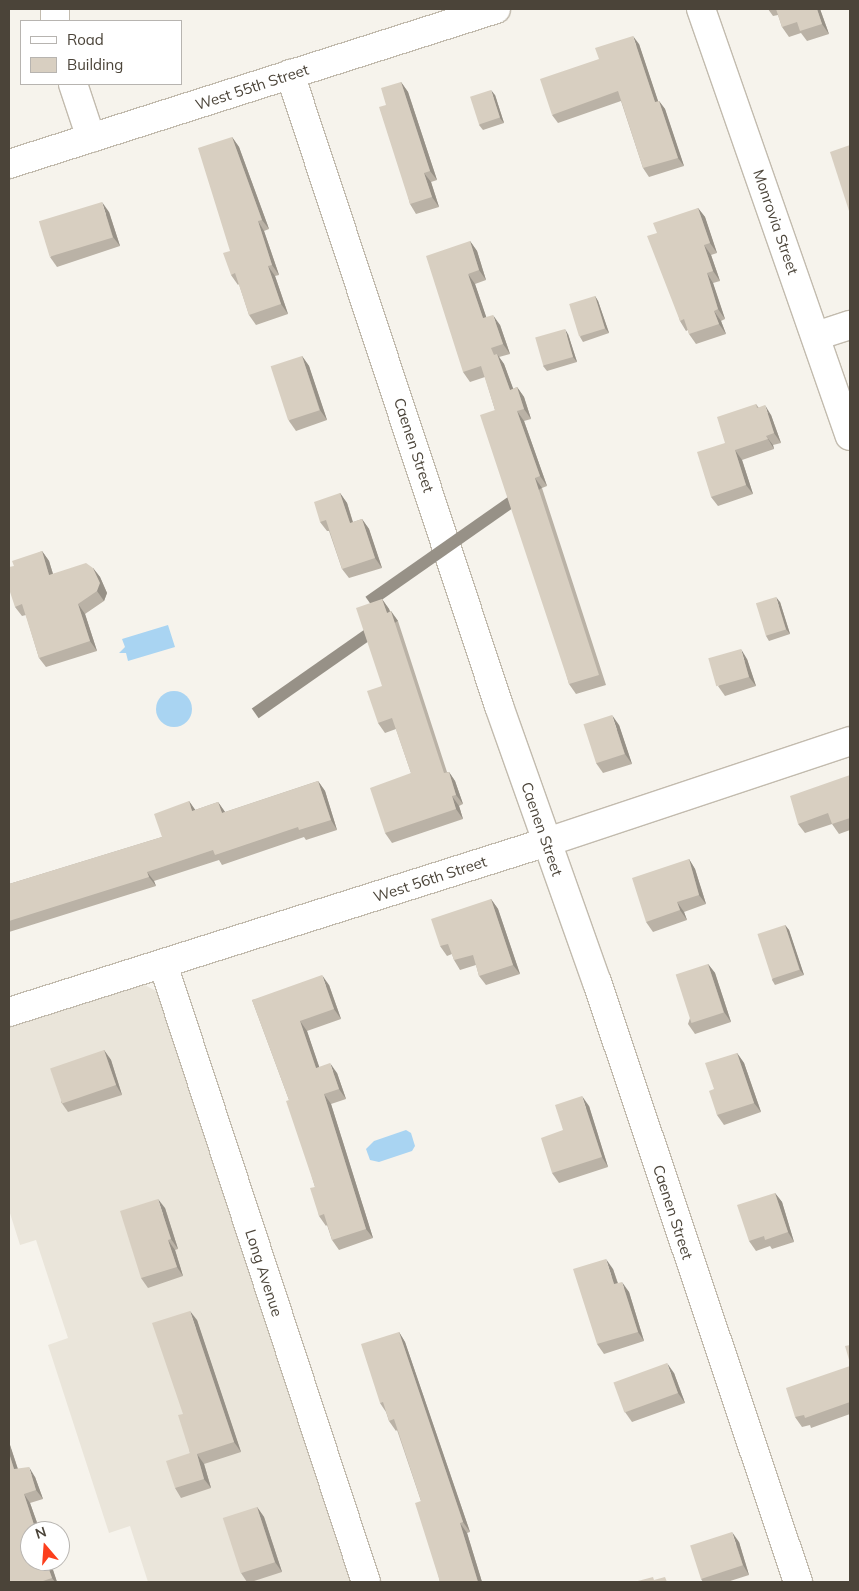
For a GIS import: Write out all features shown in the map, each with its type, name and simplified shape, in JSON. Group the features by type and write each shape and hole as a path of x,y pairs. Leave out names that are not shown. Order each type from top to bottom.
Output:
{"street":[{"name":"West 55th Street","path":"9,164 496,9"},
{"name":"Monrovia Street","path":"701,9 850,436"},
{"name":"Caenen Street","path":"290,74 547,842 798,1582"},
{"path":"73,85 91,138"},
{"path":"816,336 850,325"},
{"name":"West 56th Street","path":"9,1012 547,842 850,741"},
{"name":"Long Avenue","path":"163,964 366,1582"}],"shaded area":[{"path":"141,983 158,992 165,1002 356,1582 148,1582 130,1526 109,1533 48,1345 68,1338 36,1240 20,1245 9,1210 9,1023"}],"water":[{"path":"168,625 175,647 128,661 126,653 119,653 125,647 122,639"},
{"path":"174,691 181,692 187,696 191,702 191,716 187,722 181,726 174,727 167,726 161,722 157,716 156,709 157,702 161,696 167,692"},
{"path":"406,1130 411,1133 415,1146 412,1151 379,1162 370,1160 366,1149 374,1141"}],"building":[{"path":"776,9 817,9 822,24 800,31 797,22 782,27"},
{"path":"633,36 655,102 659,101 678,158 643,168 618,91 552,115 540,79 599,59 595,48"},
{"path":"401,82 430,171 424,173 432,197 410,204 379,107 386,105 381,88"},
{"path":"491,90 500,118 479,124 470,97"},
{"path":"232,137 262,220 258,221 272,265 268,266 281,304 249,315 235,273 231,275 223,253 230,251 198,148"},
{"path":"850,145 850,214 830,152"},
{"path":"102,202 113,237 50,257 39,221"},
{"path":"698,208 710,243 704,245 713,271 707,273 718,309 714,311 719,324 689,334 684,319 680,321 647,236 657,233 653,223"},
{"path":"470,241 479,270 468,274 483,318 493,315 503,344 491,348 494,355 497,354 510,390 517,387 524,409 517,411 540,476 535,478 599,675 569,684 480,415 495,410 481,366 463,372 426,256"},
{"path":"595,296 605,329 579,336 569,304"},
{"path":"565,329 573,357 543,365 535,338"},
{"path":"302,356 320,410 288,420 271,366"},
{"path":"756,404 757,408 765,405 774,433 766,436 768,439 735,450 746,485 711,497 697,452 725,443 717,417"},
{"path":"340,493 350,523 362,519 375,558 342,569 326,520 320,522 314,502"},
{"path":"42,551 49,575 86,563 93,568 100,583 97,591 78,604 90,641 39,658 22,604 15,607 9,589 9,567 14,566 12,561"},
{"path":"776,597 786,630 766,636 756,603"},
{"path":"382,599 387,613 391,611 444,773 449,772 456,795 452,796 456,809 385,833 370,788 411,773 392,718 378,723 367,691 382,686 356,608"},
{"path":"741,649 749,677 716,686 708,658"},
{"path":"612,715 625,754 596,763 583,724"},
{"path":"850,775 850,818 832,824 828,813 798,824 790,796"},
{"path":"318,781 331,820 299,830 298,827 215,855 213,850 147,872 149,877 9,921 9,884 162,837 154,814 189,801 192,811 218,802 222,813"},
{"path":"689,859 699,895 677,902 680,910 646,922 632,878"},
{"path":"491,899 513,965 479,976 473,955 454,960 448,944 440,946 431,919"},
{"path":"785,925 800,970 772,979 757,934"},
{"path":"708,964 724,1013 691,1023 676,975"},
{"path":"322,975 334,1009 300,1021 316,1068 330,1063 339,1089 324,1094 366,1229 332,1240 324,1214 319,1216 310,1188 315,1187 286,1101 289,1100 252,1000"},
{"path":"104,1050 116,1085 62,1104 50,1069"},
{"path":"737,1053 754,1103 717,1115 709,1091 714,1089 705,1063"},
{"path":"582,1096 602,1157 552,1173 541,1138 563,1130 555,1105"},
{"path":"775,1193 788,1232 765,1240 764,1236 749,1241 737,1205"},
{"path":"158,1199 171,1239 168,1240 177,1267 141,1278 120,1211"},
{"path":"606,1259 614,1284 622,1282 638,1332 597,1344 573,1269"},
{"path":"190,1311 234,1442 197,1454 204,1479 175,1488 166,1461 190,1453 178,1415 183,1414 152,1323"},
{"path":"399,1332 463,1522 460,1523 478,1582 440,1582 415,1503 421,1501 394,1419 389,1421 383,1402 380,1403 361,1344"},
{"path":"850,1345 850,1363 845,1346"},
{"path":"667,1363 678,1393 624,1413 613,1382"},
{"path":"850,1366 850,1402 805,1418 804,1415 795,1417 786,1388"},
{"path":"9,1453 14,1469 29,1467 36,1490 24,1494 33,1521 20,1521 20,1571 50,1571 52,1578 40,1582 9,1582"},
{"path":"257,1507 275,1562 241,1573 223,1518"},
{"path":"732,1532 743,1565 701,1579 690,1546"},
{"path":"653,1577 654,1580 665,1577 667,1582 634,1582"}]}
